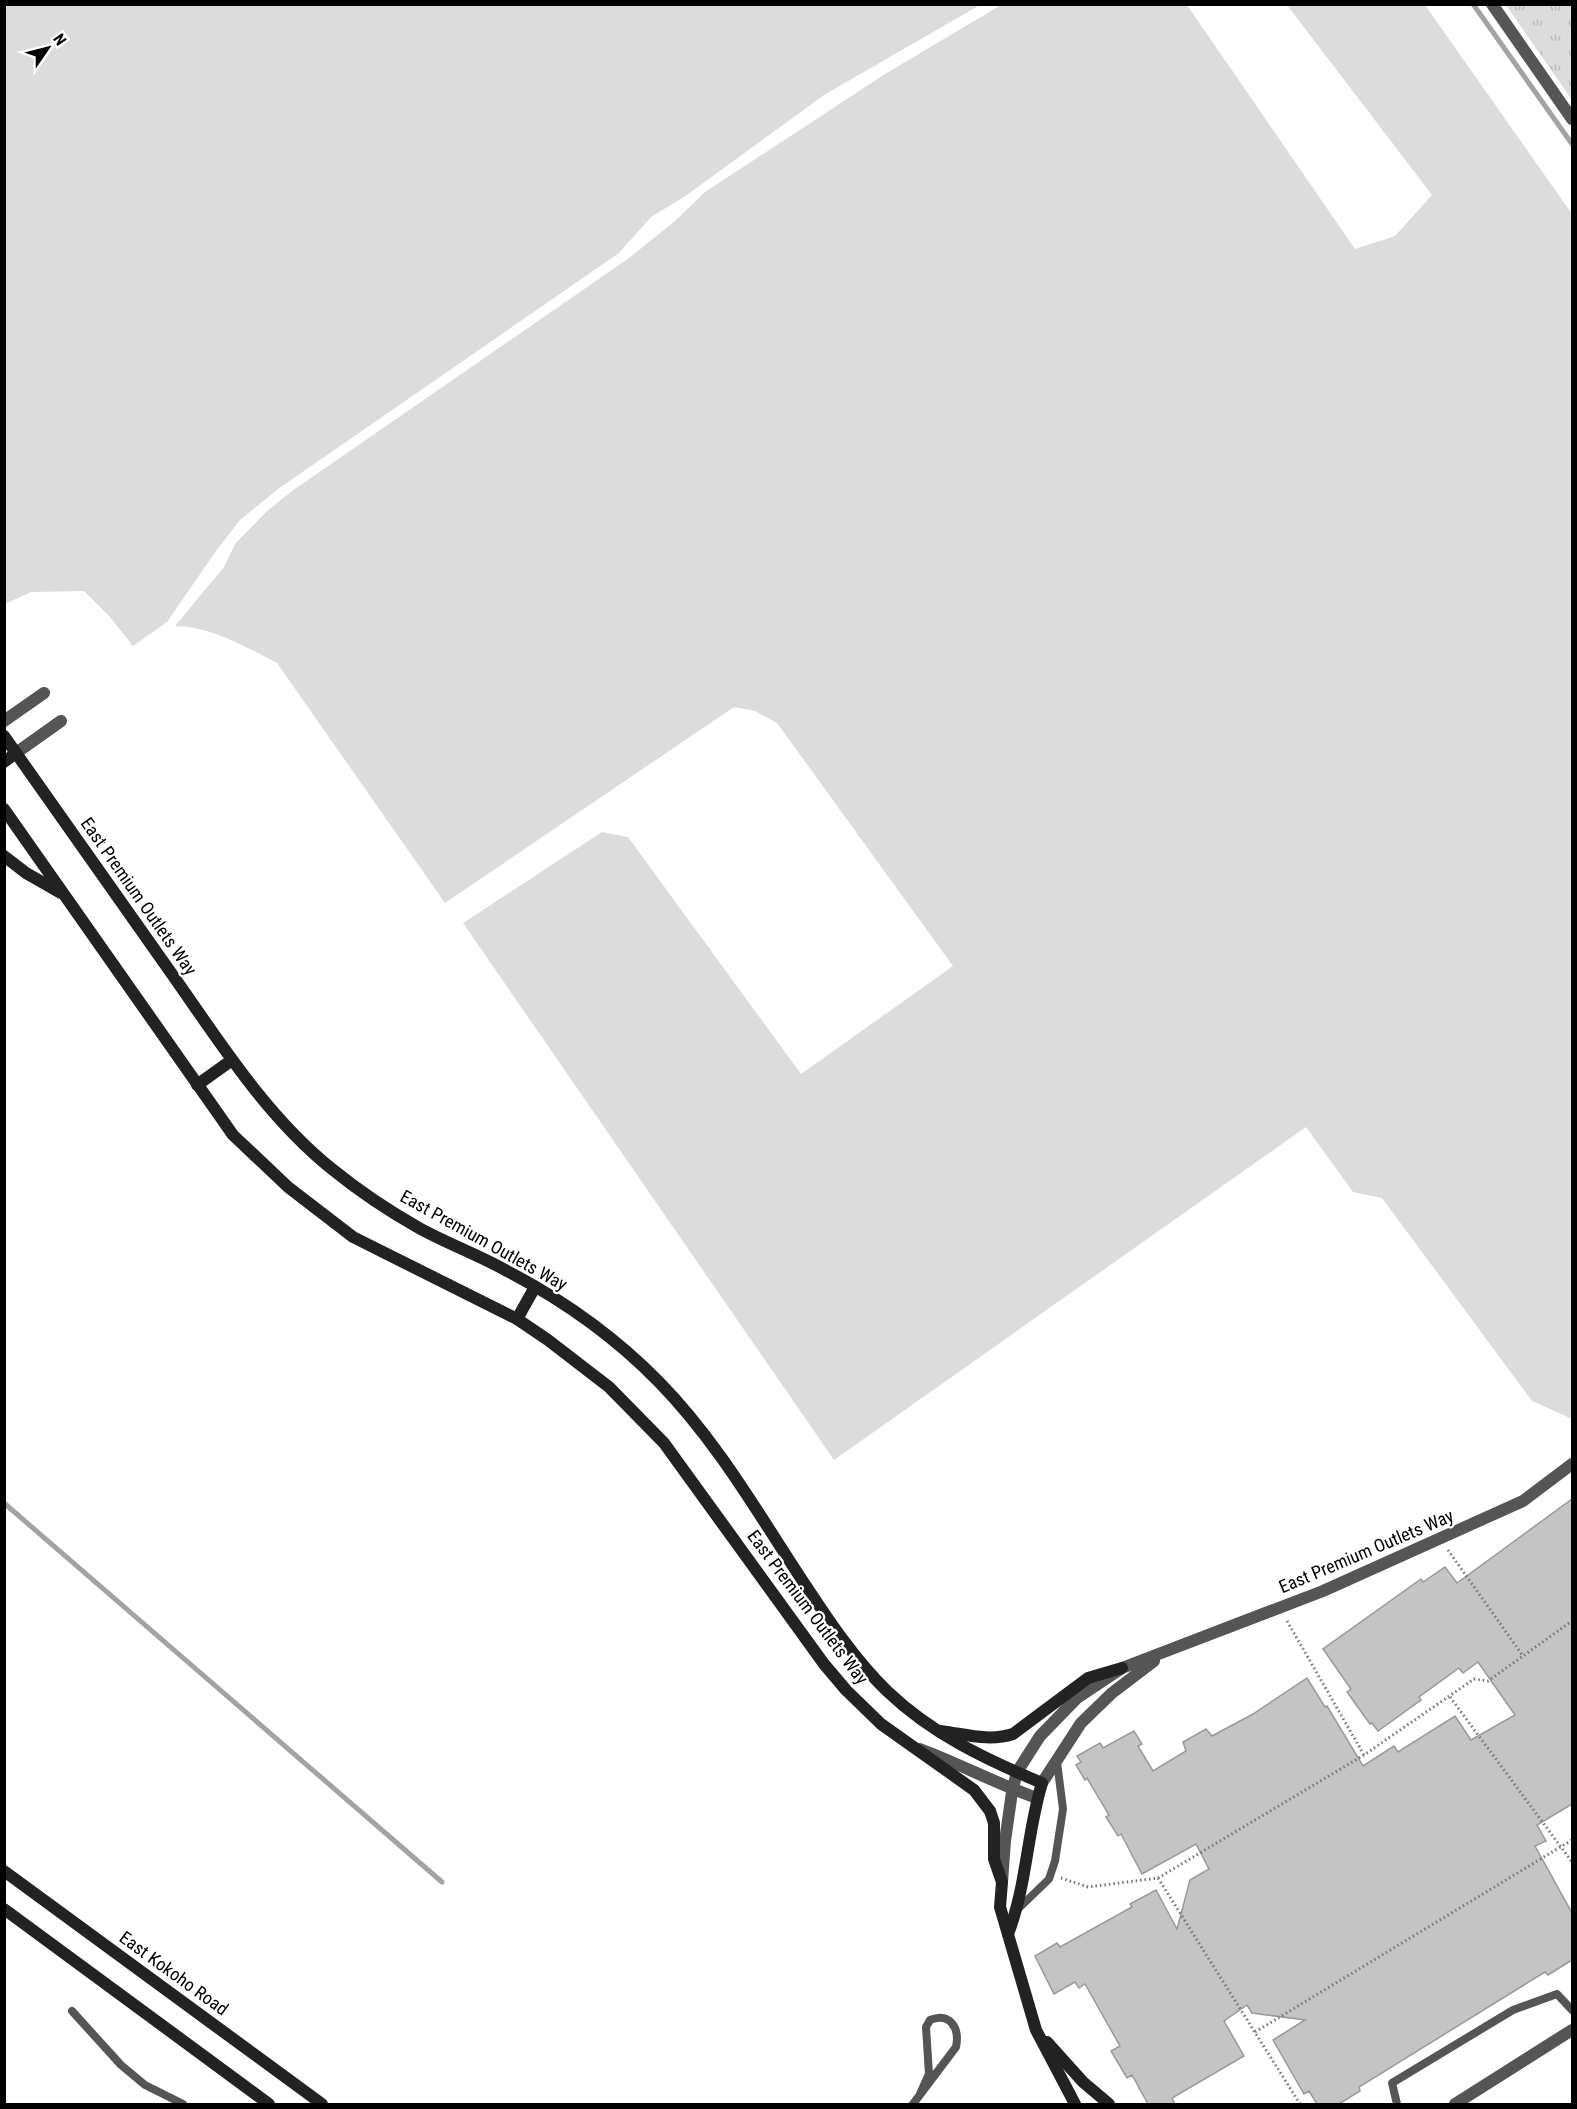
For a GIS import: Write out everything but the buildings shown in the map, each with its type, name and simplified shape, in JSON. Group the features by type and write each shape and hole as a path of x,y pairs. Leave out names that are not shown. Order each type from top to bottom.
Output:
{"street":[{"path":"1492,4 1572,119"},
{"path":"4,721 44,693"},
{"path":"4,762 61,721"},
{"name":"East Premium Outlets Way","path":"4,736 232,1060 297,1137 335,1172 389,1210 419,1228 506,1270 535,1287 602,1331 644,1367 673,1397 719,1455 841,1636 885,1689 936,1731 964,1748 1042,1783"},
{"name":"East Premium Outlets Way","path":"4,809 233,1135 288,1187 335,1224 370,1246 517,1319 609,1387 664,1443 824,1664 864,1709 910,1746 1037,1798"},
{"path":"4,856 26,873 64,895"},
{"path":"197,1085 232,1060"},
{"path":"517,1319 535,1287"},
{"name":"East Premium Outlets Way","path":"1075,2104 1036,2030 1000,1907 1012,1789 1017,1772 1040,1736 1077,1698 1122,1668 1372,1571 1523,1501 1572,1464"},
{"name":"East Premium Outlets Way","path":"1008,1934 1017,1910 1037,1798 1042,1783 1081,1724 1112,1694 1164,1653"},
{"path":"936,1731 984,1738 1000,1738 1013,1734 1088,1677 1122,1668"},
{"path":"910,1746 955,1775 984,1800 994,1823 994,1859 1002,1882"},
{"name":"East Kokoho Road","path":"4,1871 321,2104"},
{"path":"4,1909 269,2104"},
{"name":"East Premium Outlets Way","path":"1036,2030 1083,2082 1109,2104"},
{"path":"1455,2104 1572,2030"}],"lane":[{"path":"1017,1910 1049,1879 1055,1861 1062,1809 1057,1759"},
{"path":"1396,2104 1392,2084 1514,2010 1557,1994 1572,2010"},
{"path":"72,2011 121,2065 145,2085 183,2104"},
{"path":"913,2104 956,2047 958,2039 954,2025 948,2019 938,2017 930,2020 926,2027 929,2074 920,2094"}],"path":[{"path":"1442,1539 1523,1656"},
{"path":"1279,1608 1364,1755"},
{"path":"1051,1874 1089,1887 1158,1878 1364,1755 1474,1679 1488,1681 1572,1621"},
{"path":"1450,1697 1572,1862"},
{"path":"1256,2032 1572,1840"},
{"path":"1158,1878 1300,2104"}],"green space":[{"path":"5,4 980,5 824,95 684,197 651,217 619,253 278,489 240,520 167,622 133,646 110,617 84,591 31,592 5,604"},
{"path":"1001,5 1187,5 1355,249 1395,236 1432,195 1287,5 1425,5 1572,214 1572,1416 1570,1418 1532,1401 1382,1198 1353,1192 1306,1127 834,1460 463,923 602,832 628,837 801,1074 953,966 777,723 755,711 734,707 445,903 277,663 214,633 175,626 224,567 235,544 266,512 292,491 629,258 675,221 705,192 885,74"},
{"path":"1506,5 1572,5 1572,100"}],"waterway":[{"path":"1473,4 1572,144"},
{"path":"4,1503 442,1882"}]}
